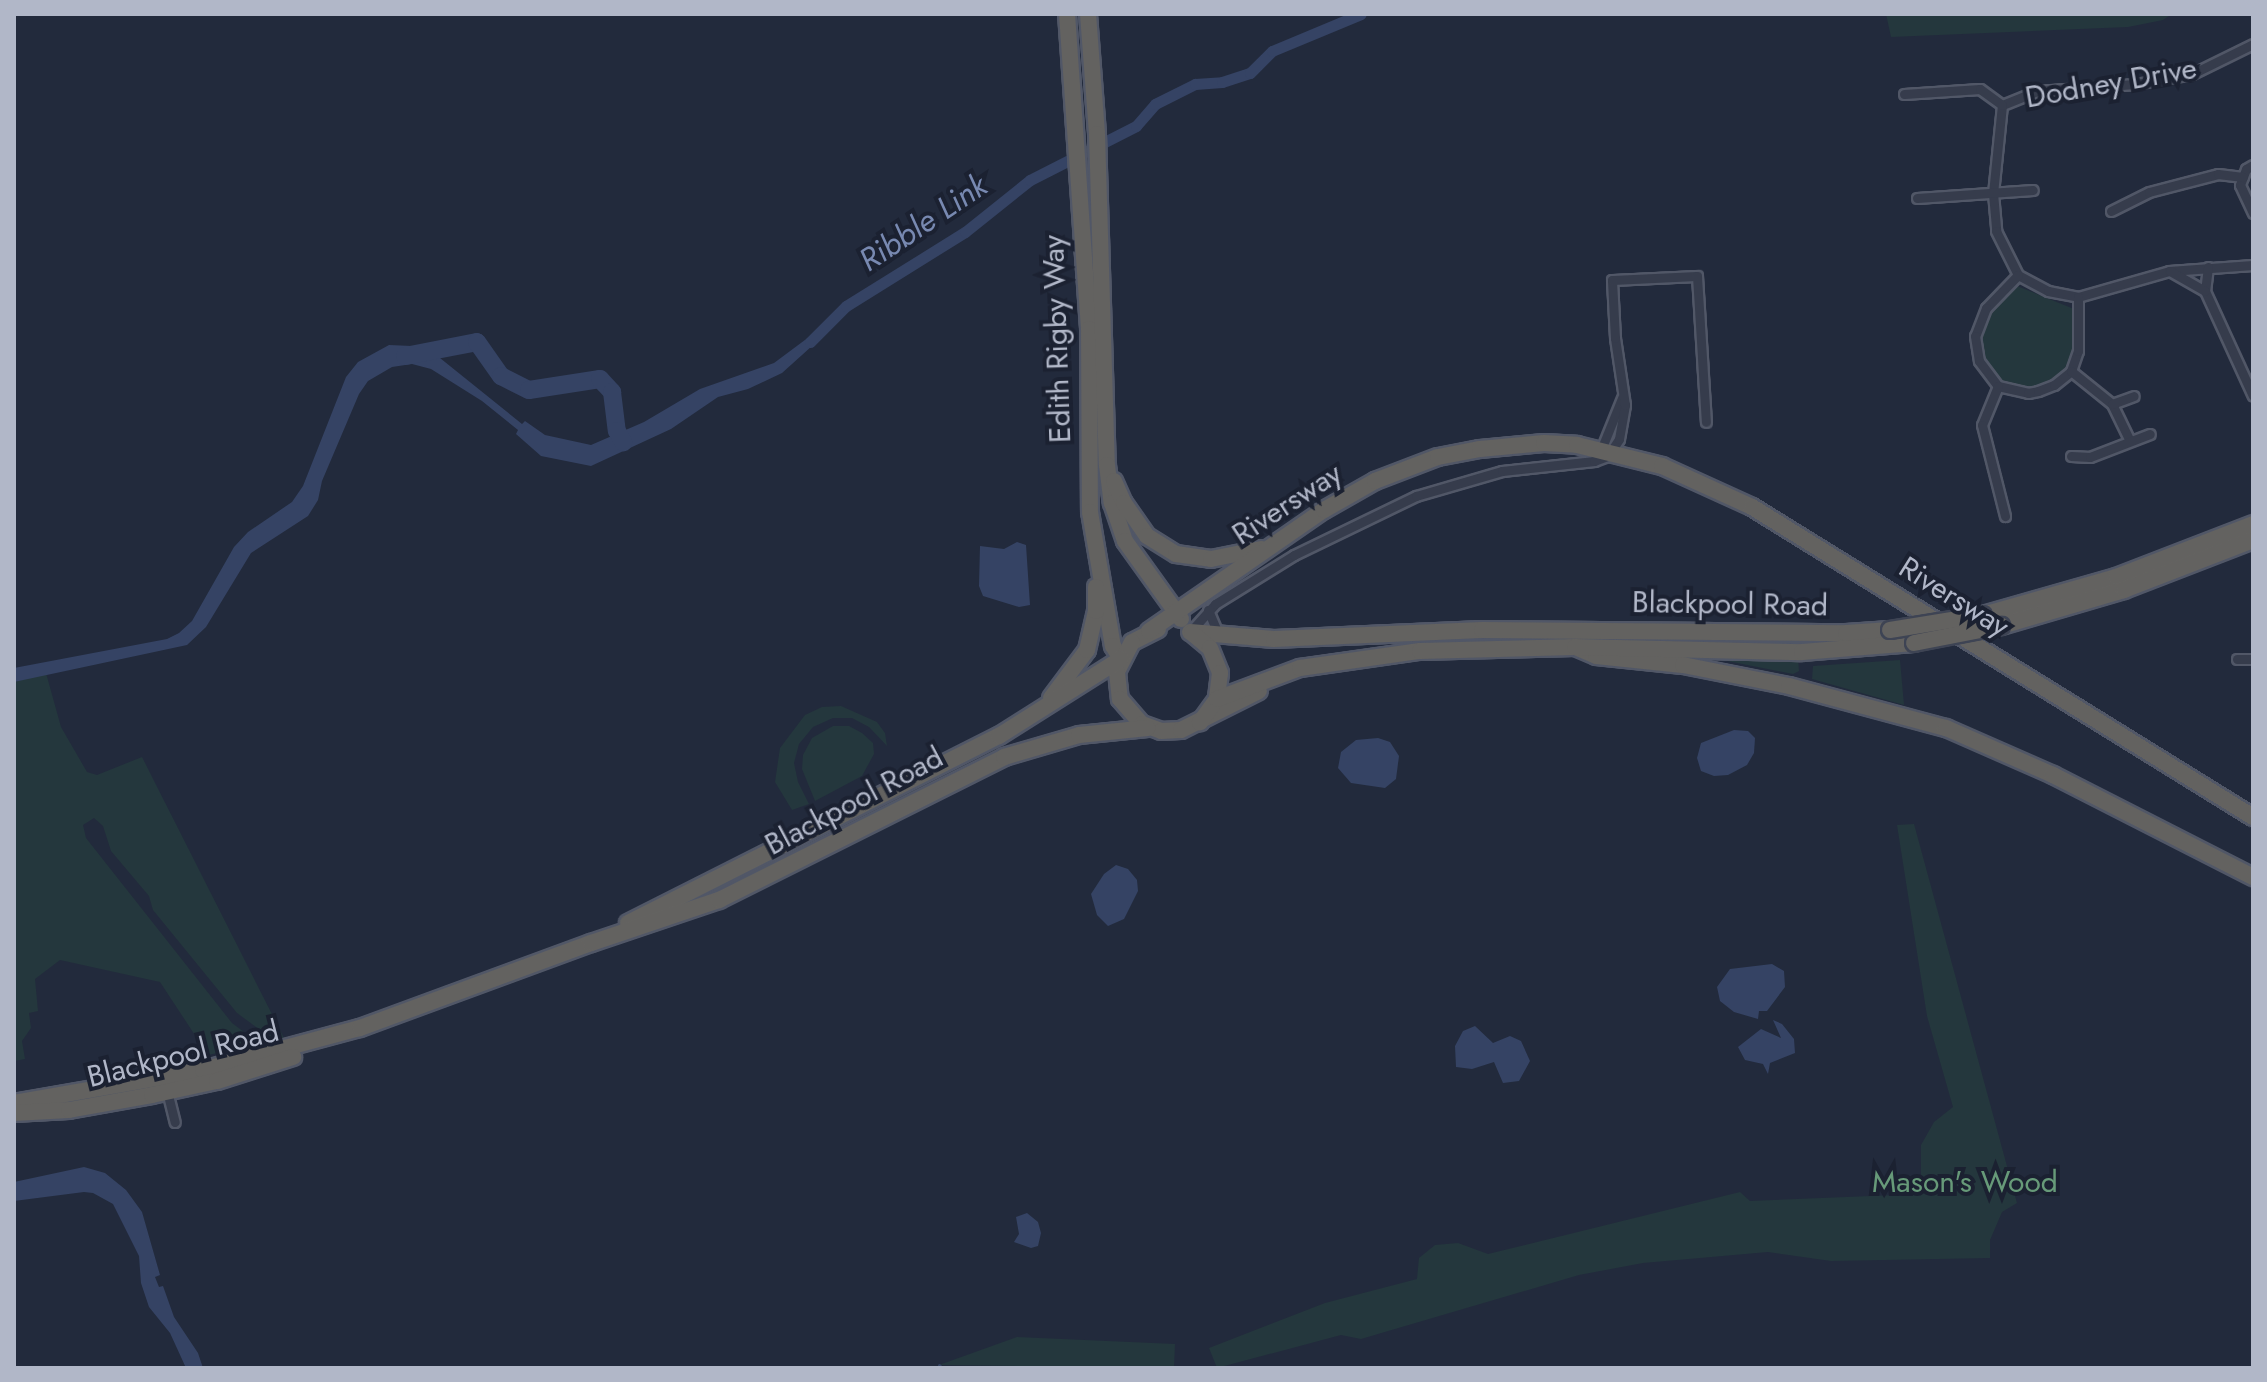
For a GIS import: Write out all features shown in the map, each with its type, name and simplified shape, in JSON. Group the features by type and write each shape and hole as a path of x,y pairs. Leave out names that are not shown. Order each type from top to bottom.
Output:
{"highway":[{"name":"Edith Rigby Way","path":"1067,14 1107,465 1117,526 1141,566 1189,632"},
{"name":"Edith Rigby Way","path":"1088,14 1097,134 1097,326 1088,452 1096,558 1113,646 1121,659"},
{"name":"Riversway","path":"1149,631 1280,541 1375,481 1438,457 1493,447 1544,443 1606,451 1662,466 1752,507 2253,817"},
{"path":"1107,465 1135,521 1147,536 1176,554 1220,558 1280,541"},
{"name":"Blackpool Road","path":"1189,632 1274,639 1482,630 1846,633 1890,630 1983,615 2116,577 2253,524"},
{"name":"Blackpool Road","path":"1217,699 1269,677 1336,661 1420,651 1575,647 1802,652 1914,643 2001,626 2124,590 2253,540"},
{"path":"1036,715 1070,677 1087,650 1096,611 1096,558"},
{"path":"1200,722 1217,699 1221,679 1217,660 1206,643 1189,632 1170,628 1149,631 1132,642 1121,659 1116,679 1120,699 1131,716 1148,728 1175,732 1200,722 1272,685 1336,661"},
{"path":"1575,647 1596,656 1683,665 1789,686 1946,728 2053,775 2253,877"},
{"name":"Blackpool Road","path":"591,943 1036,715 1121,659"},
{"name":"Blackpool Road","path":"14,1113 69,1110 360,1028 591,943 700,908 757,884 1004,757 1079,735 1148,728"},
{"name":"Blackpool Road","path":"14,1103 166,1084"}],"street":[{"name":"Dodney Drive","path":"2018,275 1996,231 1993,193 2002,105 2037,91 2135,84 2192,74 2253,44"},
{"path":"1904,94 1980,89 2002,105"},
{"path":"2253,165 2246,169 2240,185 2253,213"},
{"path":"2111,211 2149,192 2218,174 2243,177"},
{"path":"1917,198 2033,190"},
{"path":"2078,297 2078,351 2071,371 2054,385 2038,391 2028,393 1998,386 1979,361 1975,334 1986,308 2018,275 2048,291 2078,297 2169,271 2253,265"},
{"path":"2208,267 2205,291 2253,396"},
{"path":"2169,271 2205,291"},
{"path":"1606,451 1623,421 1612,280 1697,276 1706,422"},
{"path":"2071,371 2112,404 2130,441"},
{"path":"1998,386 1982,425 2005,516"},
{"path":"2112,404 2134,396"},
{"path":"2071,456 2090,457 2150,434"},
{"name":"Riversway","path":"1189,632 1208,610 1294,555 1416,496 1502,471 1600,460 1606,451"},
{"path":"1208,610 1219,636"},
{"path":"2237,659 2253,659"},
{"path":"166,1084 175,1122"}],"green space":[{"path":"1886,14 2172,14 2163,20 2128,27 1891,37"},
{"path":"2017,286 2074,309 2074,353 2066,371 2041,387 2020,388 2007,384 1991,374 1983,358 1980,335 1985,317 1995,303"},
{"path":"1702,656 1798,658 1799,671 1793,674"},
{"path":"1900,660 1904,705 1812,679 1813,666"},
{"path":"46,673 61,727 87,772 97,775 142,757 284,1038 266,1042 260,1030 237,1013 153,910 149,896 111,851 103,826 94,818 83,825 86,838 232,1023 248,1035 254,1045 208,1055 160,982 60,960 35,979 38,1011 29,1013 31,1028 22,1041 25,1059 14,1061 14,682"},
{"path":"841,706 877,722 885,733 887,746 869,727 852,718 833,718 813,727 799,744 794,763 798,782 809,804 792,810 775,782 780,748 805,715 822,707"},
{"path":"833,726 849,726 862,733 873,743 874,754 862,776 815,801 802,769 803,755 812,738"},
{"name":"Mason's Wood","path":"1914,824 2017,1203 2002,1212 1990,1240 1990,1258 1831,1261 1768,1252 1643,1263 1579,1275 1361,1339 1341,1335 1217,1368 1209,1348 1325,1303 1417,1279 1419,1258 1435,1245 1458,1243 1488,1254 1740,1192 1750,1201 1921,1194 1921,1145 1934,1122 1953,1107 1927,1016 1897,825"},
{"path":"1017,1337 1175,1344 1174,1368 939,1365"}],"water":[{"path":"817,331 822,337 782,373 748,389 718,397 671,429 591,466 541,456 516,434 518,430 482,401 431,369 412,364 392,367 368,381 359,394 322,481 318,500 308,516 251,553 206,627 187,645 14,682 14,668 167,639 179,633 192,621 234,547 248,532 292,502 303,486 346,377 358,362 389,345 412,346 440,358 522,424 525,421 545,435 591,445 644,422 700,389 774,363"},
{"path":"1017,542 1026,545 1030,605 1019,607 983,596 979,586 980,546 1004,549"},
{"path":"1734,730 1748,731 1755,738 1754,753 1747,765 1728,775 1714,776 1701,771 1697,758 1701,743"},
{"path":"1378,738 1390,742 1399,756 1396,779 1385,788 1351,783 1338,768 1341,752 1356,740"},
{"path":"1116,865 1128,869 1137,880 1138,891 1124,919 1108,926 1097,915 1091,894 1104,874"},
{"path":"1772,964 1784,971 1785,987 1767,1011 1759,1011 1758,1019 1734,1012 1720,1001 1717,987 1730,969"},
{"path":"1773,1020 1782,1024 1794,1039 1795,1053 1770,1063 1768,1074 1763,1064 1745,1060 1738,1047 1761,1029 1781,1038"},
{"path":"1475,1026 1493,1043 1510,1036 1521,1041 1530,1061 1519,1081 1503,1083 1494,1062 1472,1069 1456,1067 1455,1046 1463,1031"},
{"path":"84,1167 105,1173 126,1190 142,1212 160,1275 155,1277 159,1287 163,1286 174,1317 198,1353 203,1368 186,1368 170,1333 149,1307 141,1283 139,1256 113,1204 93,1193 84,1192 14,1201 14,1182"},
{"path":"1027,1213 1038,1222 1041,1233 1038,1246 1031,1248 1014,1242 1019,1234 1016,1217"}],"waterway":[{"name":"Ribble Link","path":"810,342 846,306 965,232 1030,180 1136,126 1155,104 1195,84 1222,82 1250,73 1272,51 1361,14"},
{"path":"405,356 477,342 501,376 529,390 600,379 612,392 617,431 623,442"},
{"path":"939,1365 942,1368"}]}
